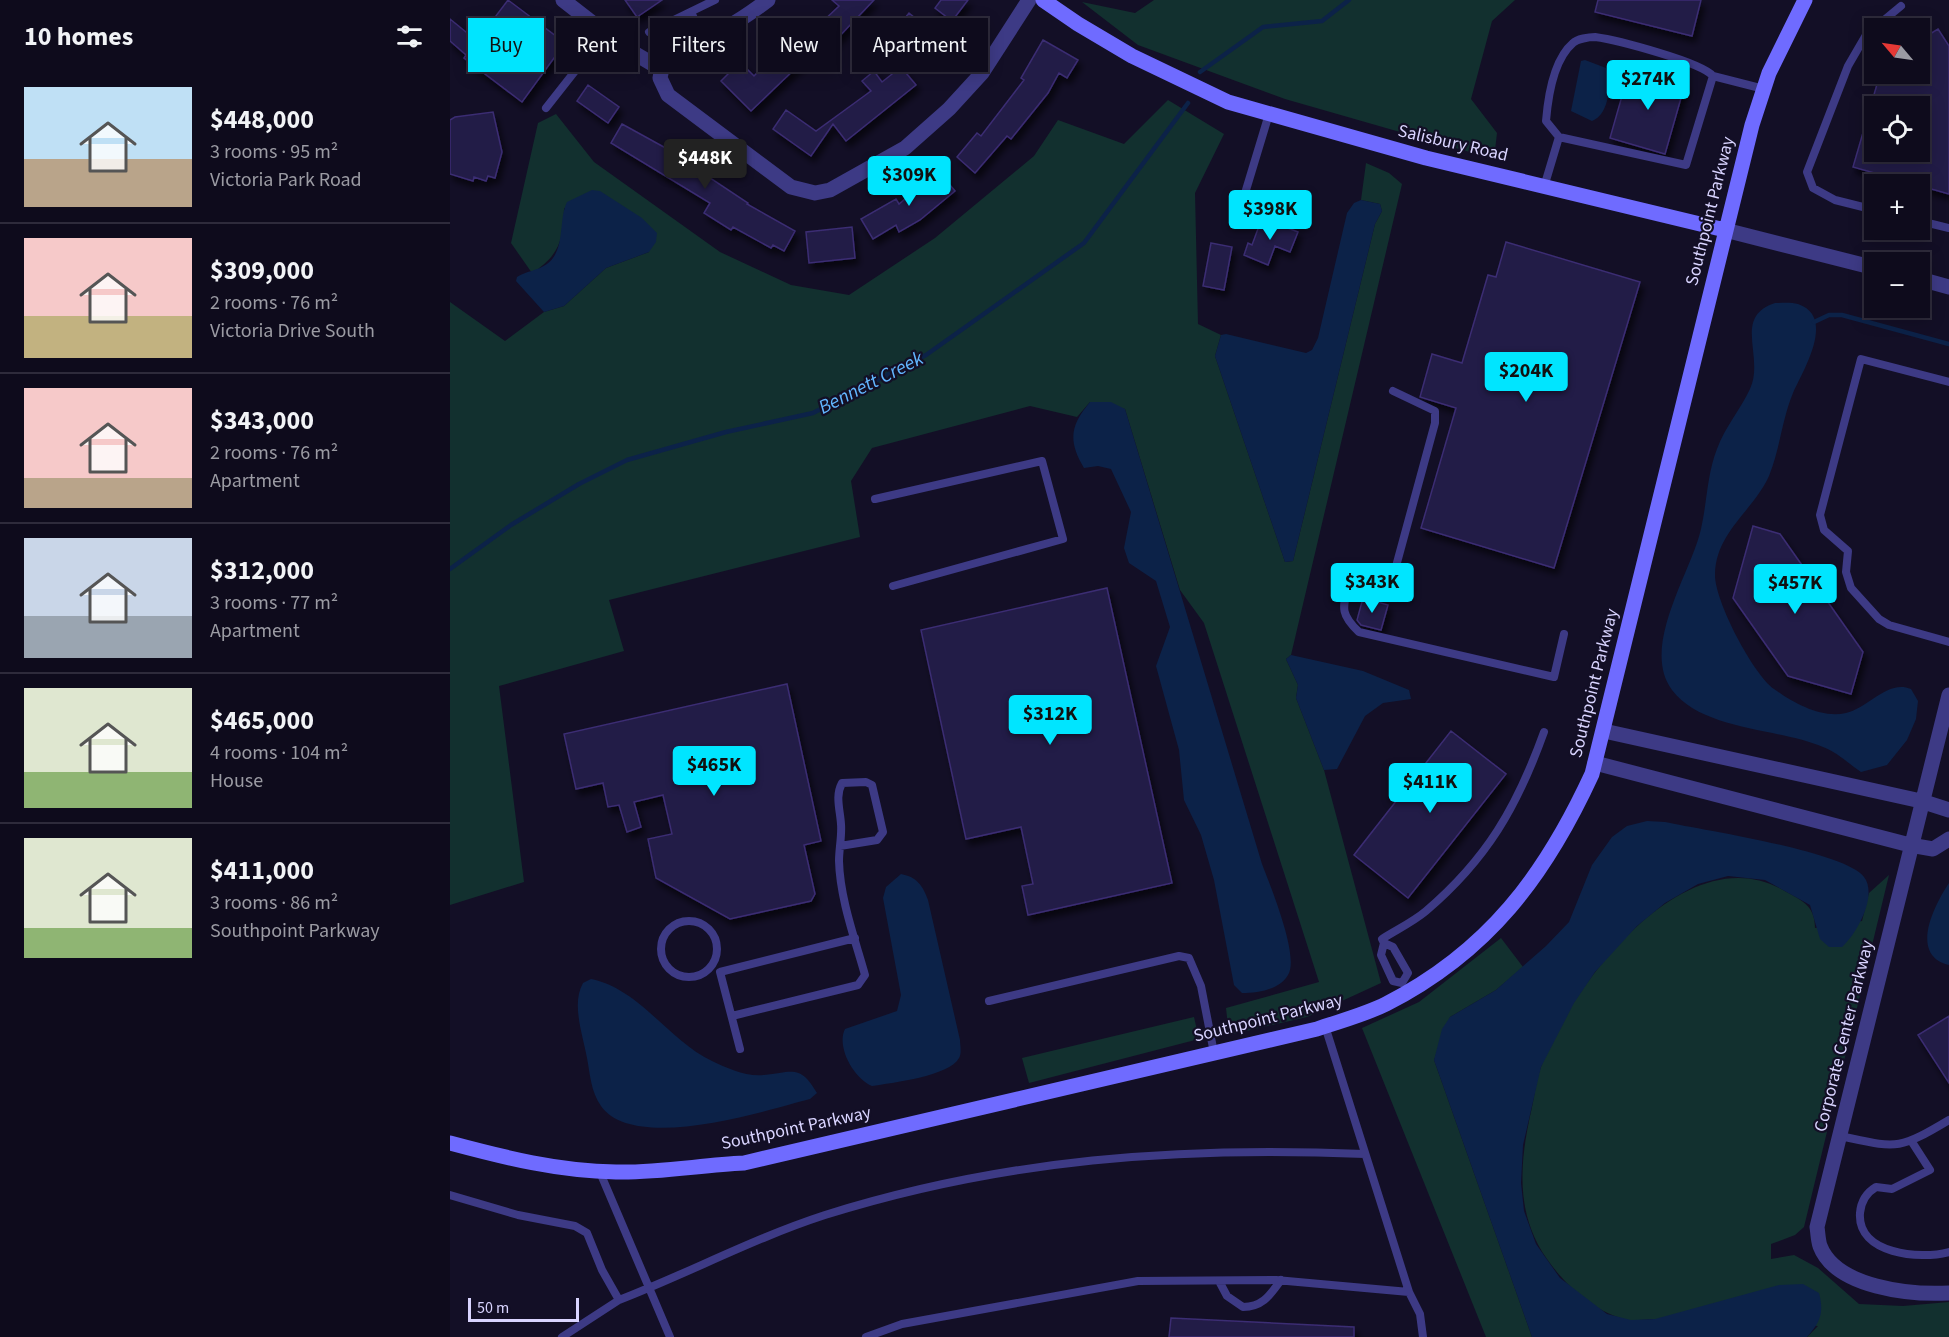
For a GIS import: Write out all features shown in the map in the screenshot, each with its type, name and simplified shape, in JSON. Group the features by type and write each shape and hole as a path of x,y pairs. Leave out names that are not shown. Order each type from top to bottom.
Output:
{"main road":[{"name":"Salisbury Road","path":"1043,0 1078,24 1142,60 1228,102 1335,134 1725,230"},
{"name":"Southpoint Parkway","path":"450,1143 507,1160 550,1168 665,1171 744,1163 1325,1026 1384,1005 1404,987 1468,949 1507,912 1555,847 1595,764 1725,230 1764,89 1805,0"}],"street":[{"path":"563,0 586,18"},
{"path":"741,18 768,0"},
{"path":"661,72 660,78 668,95 791,187 815,193 830,190 905,148 949,109 982,73 1029,0"},
{"name":"Salisbury Road","path":"1725,230 1864,265"},
{"path":"1930,281 1949,286"},
{"name":"Corporate Center Parkway","path":"1949,695 1816,1227 1820,1247 1834,1265 1856,1279 1882,1288 1919,1295 1949,1293"},
{"path":"1604,731 1921,801 1949,810"},
{"path":"1595,764 1910,845 1933,849 1949,839"}],"lane":[{"path":"679,18 714,0"},
{"path":"1864,207 1835,200 1813,188 1807,172 1848,66 1866,35 1901,6"},
{"path":"691,12 694,18"},
{"path":"1713,76 1686,165 1559,137 1546,121 1548,102 1560,59 1574,42 1593,37 1692,62 1708,70 1713,76 1764,89"},
{"path":"546,108 574,72"},
{"path":"1236,223 1269,114"},
{"path":"1544,187 1559,137"},
{"path":"1930,223 1949,228"},
{"path":"1949,382 1861,359 1820,515 1824,530 1848,551 1846,572 1851,588 1879,619 1889,625 1949,642"},
{"path":"1389,592 1435,423 1435,411 1394,391"},
{"path":"875,499 1042,461 1063,539 893,586"},
{"path":"1349,582 1342,609 1347,621 1359,632 1554,677 1564,634"},
{"path":"1384,943 1393,947 1407,973 1404,987 1393,981 1381,955 1384,943 1382,939 1424,912 1490,845 1509,815 1529,773 1544,732"},
{"path":"732,1016 858,986 865,975 839,863 837,792 842,783 866,782 872,785 884,832 877,840 840,846"},
{"path":"741,1049 716,969 718,948 711,930 695,921 685,921 669,930 663,937 662,955 671,971 679,976 697,977 716,969 855,938"},
{"path":"989,1001 1179,956 1189,958 1201,986 1214,1053"},
{"path":"1325,1026 1409,1292 1420,1314 1423,1337"},
{"path":"1840,1136 1884,1145 1912,1142 1949,1120"},
{"path":"1912,1142 1930,1170 1892,1189 1876,1187 1866,1194 1860,1211 1860,1226 1869,1241 1890,1250 1925,1255 1949,1252"},
{"path":"562,1337 619,1300 743,1245 825,1215 956,1181 1021,1169 1124,1156 1264,1150 1365,1154"},
{"path":"599,1170 670,1337"},
{"path":"450,1195 518,1215 575,1226 587,1233 602,1270 619,1300"},
{"path":"866,1337 902,1324 1137,1281 1281,1281 1409,1292"},
{"path":"1219,1281 1227,1296 1243,1307 1259,1305 1281,1281"}],"green space":[{"path":"1154,0 1515,0 1492,21 1471,99 1497,133 1494,159 1285,99 1138,45 1082,2 1135,13"},
{"path":"1168,100 1224,134 1195,193 1198,324 1221,335 1215,356 1285,562 1293,561 1375,224 1382,211 1380,204 1361,200 1366,163 1389,173 1402,184 1291,655 1286,659 1298,685 1296,698 1324,770 1381,983 1307,1017 1229,1035 1226,1008 1319,982 1204,623 1180,590 1125,409 1090,402 1077,417 1030,406 872,448 851,481 860,537 609,600 624,651 499,686 524,882 450,905 450,302 505,341 544,312 564,306 606,268 649,252 564,208 563,229 558,246 548,260 532,273 511,243 538,123 556,114 594,162 720,252 791,285 849,295 935,238 1034,156 1058,120 1124,144"},
{"path":"1889,875 1804,1227 1795,1235 1771,1244 1771,1259 1794,1255 1818,1268 1859,1304 1903,1306 1949,1302 1949,1337 1807,1337 1818,1326 1655,1319 1628,1320 1604,1311 1582,1297 1563,1279 1536,1241 1529,1223 1523,1185 1525,1146 1539,1072 1556,1034 1577,997 1604,961 1636,927 1671,900 1708,883 1746,878 1783,890 1810,909 1815,928 1862,921 1869,893"},
{"path":"1501,938 1523,967 1496,990 1450,1017 1434,1060 1532,1337 1486,1337 1362,1028 1419,1002"},
{"path":"1194,1017 1199,1039 1029,1083 1022,1058"}],"water":[{"path":"1585,60 1606,68 1609,82 1605,106 1598,118 1592,121 1571,111 1581,61"},
{"path":"592,190 600,191 642,218 657,233 656,242 649,252 606,268 564,306 544,312 516,281 517,277 547,264 553,258 559,243 567,202"},
{"path":"1361,200 1380,204 1382,211 1375,224 1293,561 1285,562 1215,356 1221,335 1226,334 1306,353 1312,350 1318,338 1347,213 1354,203"},
{"path":"1775,303 1795,303 1809,311 1815,320 1816,332 1809,359 1789,403 1769,476 1722,546 1717,559 1716,586 1736,636 1746,653 1765,681 1790,700 1818,712 1837,714 1854,710 1894,688 1911,689 1918,701 1916,719 1907,740 1887,765 1861,772 1823,747 1743,727 1703,714 1672,690 1664,673 1662,653 1664,632 1696,547 1714,459 1720,441 1750,389 1754,377 1752,328 1755,318 1762,309"},
{"path":"1090,402 1111,402 1125,409 1262,864 1277,904 1287,938 1291,966 1284,980 1268,990 1242,993 1234,985 1214,880 1201,835 1184,800 1179,750 1156,666 1170,627 1156,581 1129,563 1124,548 1131,512 1111,469 1098,466 1084,468 1075,450 1075,426"},
{"path":"1291,655 1363,671 1409,690 1411,699 1383,703 1365,716 1337,769 1324,770 1296,698 1298,685 1286,659"},
{"path":"1647,821 1665,822 1771,843 1802,850 1851,867 1864,877 1868,885 1869,894 1864,914 1854,933 1842,947 1829,947 1820,939 1810,905 1765,880 1728,876 1698,884 1665,903 1637,926 1595,972 1574,1003 1541,1067 1523,1145 1521,1183 1524,1211 1536,1244 1560,1278 1607,1314 1631,1320 1655,1319 1779,1285 1803,1284 1819,1293 1821,1306 1818,1321 1807,1337 1532,1337 1434,1060 1442,1029 1450,1017 1496,990 1546,946 1569,922 1592,865 1612,837 1627,826"},
{"path":"901,874 919,883 928,900 960,1040 960,1054 953,1064 933,1074 872,1086 859,1077 848,1062 843,1036 845,1029 897,1011 901,995 883,898 886,887"},
{"path":"1949,883 1949,965 1937,959 1930,951 1927,940 1928,928 1937,903"},
{"path":"591,979 624,993 681,1041 712,1061 750,1075 795,1072 806,1078 817,1093 810,1099 789,1105 701,1125 670,1128 641,1126 618,1120 601,1106 591,1083 578,1000 583,983"}],"building":[{"path":"508,0 532,18 494,18"},
{"path":"625,0 662,0 637,17"},
{"path":"832,0 874,0 857,18 852,18 852,23 840,36 840,18 826,18 839,6"},
{"path":"941,0 968,0 954,18 948,18 935,8"},
{"path":"1598,0 1701,0 1692,36 1595,12"},
{"path":"909,13 915,18 905,18"},
{"path":"450,19 468,34 468,61 464,58 466,55 450,41"},
{"path":"544,27 556,36 556,55 544,72"},
{"path":"1938,29 1949,46 1949,194 1930,189 1930,174 1878,174 1853,167 1864,129 1864,162 1930,162 1930,96 1874,96 1877,84 1930,84 1930,34"},
{"path":"1043,40 1078,60 1067,78 1059,73 1048,93 1011,139 1007,136 975,173 957,157 977,133 981,136 1024,80 1021,78"},
{"path":"746,68 754,76 758,72 792,72 751,111 721,81 730,72 746,72"},
{"path":"1630,68 1685,84 1665,154 1610,138"},
{"path":"482,72 544,72 522,102"},
{"path":"873,72 882,82 895,72 905,72 916,85 846,141 833,124 811,156 773,129 786,110 816,131 871,91 862,81"},
{"path":"588,85 619,107 608,123 577,101"},
{"path":"493,112 502,152 495,178 488,176 486,181 474,177 473,181 450,174 450,120 455,117"},
{"path":"622,124 705,172 704,174 747,204 795,231 784,251 773,245 771,248 733,227 731,230 704,213 710,203 611,143"},
{"path":"938,171 955,191 920,220 899,232 896,225 873,239 861,219 896,199 899,204"},
{"path":"1262,218 1298,232 1290,252 1275,246 1268,265 1244,255 1248,243 1252,245"},
{"path":"852,227 855,258 809,263 806,232"},
{"path":"1506,242 1640,282 1554,568 1421,528 1456,408 1420,397 1432,354 1462,363 1488,275 1496,277"},
{"path":"1211,243 1232,247 1224,290 1203,286"},
{"path":"1753,526 1780,534 1863,652 1851,694 1788,676 1733,598"},
{"path":"1107,588 1172,883 1028,915 1022,886 1033,884 1021,827 966,839 921,630"},
{"path":"1363,598 1388,605 1381,630 1361,625 1357,620"},
{"path":"787,684 821,841 804,845 815,894 811,901 730,919 656,878 648,839 672,834 663,795 634,802 641,827 627,832 619,805 608,807 603,783 576,789 564,734"},
{"path":"1451,731 1506,774 1408,898 1354,855"},
{"path":"1949,1016 1949,1083 1918,1035"},
{"path":"1171,1318 1354,1327 1354,1337 1169,1337"}],"waterway":[{"name":"Bennett Creek","path":"1200,72 1263,27 1322,21 1349,0"},
{"name":"Bennett Creek","path":"450,569 511,525 579,484 627,460 726,432 813,413 926,355 1084,243 1188,103"},
{"path":"1814,322 1829,315 1842,315 1949,344"}]}
